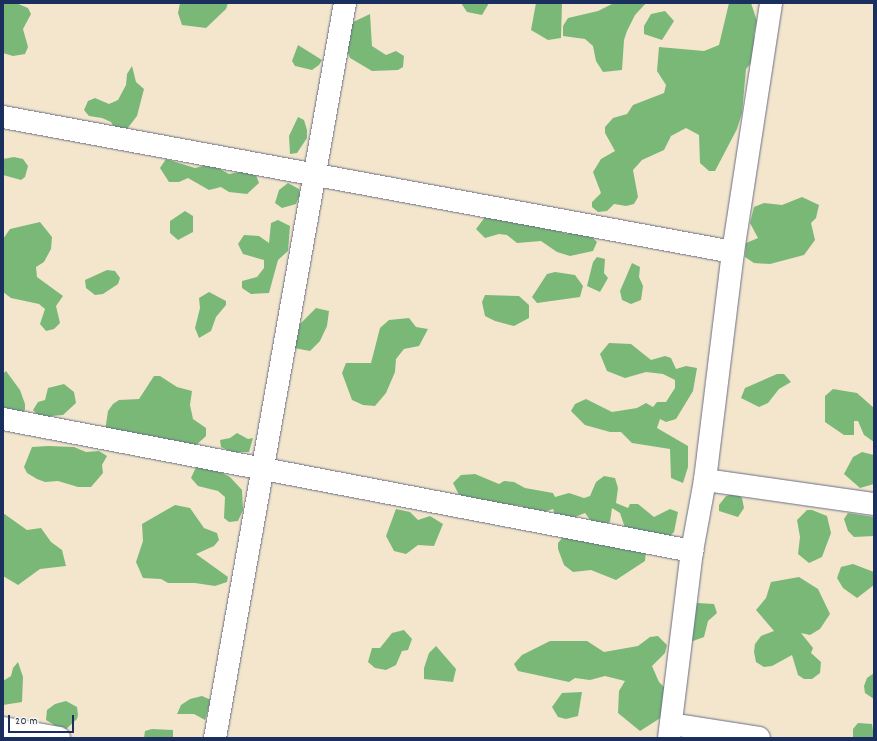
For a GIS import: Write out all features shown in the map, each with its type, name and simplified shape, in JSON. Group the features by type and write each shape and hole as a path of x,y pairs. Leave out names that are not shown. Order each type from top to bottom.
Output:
{"street":[{"path":"215,738 345,3"},
{"path":"759,738 670,731 692,551 705,480 733,252 771,3"},
{"path":"3,117 733,252"},
{"path":"3,419 692,551"},
{"path":"705,480 874,504"},
{"path":"3,728 59,738"}],"green space":[{"path":"16,3 28,8 31,14 23,29 28,47 25,54 13,56 3,53 3,4"},
{"path":"180,3 228,3 226,9 206,28 182,25 178,13"},
{"path":"461,3 489,3 482,15 467,12"},
{"path":"536,3 562,3 561,38 548,40 531,30"},
{"path":"614,3 646,3 635,15 627,31 624,40 622,70 603,72 596,61 593,46 585,39 563,36 563,26 568,18 598,11"},
{"path":"729,3 751,3 757,21 754,34 758,55 746,69 742,113 737,129 715,171 709,171 700,163 699,135 686,128 671,136 664,150 642,160 633,170 638,197 634,204 626,206 614,204 607,211 598,212 592,207 592,202 601,193 593,172 601,159 615,151 605,133 605,127 613,118 627,114 633,105 664,93 666,85 657,71 659,47 704,51 719,45"},
{"path":"665,11 674,21 662,40 644,34 644,26 651,14"},
{"path":"370,14 372,46 386,55 396,51 404,56 403,67 398,70 372,71 350,58 346,48 349,24"},
{"path":"298,45 322,60 319,65 312,70 295,66 292,61"},
{"path":"132,66 136,82 144,89 137,116 127,129 116,131 111,122 102,118 89,116 84,110 88,101 95,98 109,104 118,100 126,85 127,74"},
{"path":"298,117 304,120 307,130 307,138 297,153 290,154 289,136"},
{"path":"14,157 23,159 28,166 25,177 21,180 3,175 3,159"},
{"path":"166,159 195,168 211,164 229,174 245,171 256,175 259,183 247,194 229,192 221,187 209,190 188,178 179,182 169,182 160,168"},
{"path":"288,183 299,189 300,194 296,204 282,208 275,203 279,190"},
{"path":"802,197 819,205 816,218 811,223 815,240 804,255 770,264 754,263 745,257 746,243 758,238 750,223 754,207 764,203 782,205"},
{"path":"185,211 193,216 193,232 178,240 170,233 170,221"},
{"path":"485,217 545,226 567,234 574,230 588,233 597,242 593,251 570,256 557,252 541,241 517,243 507,235 499,234 485,238 476,229"},
{"path":"278,220 290,226 288,251 278,260 269,293 251,294 242,288 242,281 257,277 264,268 264,260 243,254 238,244 244,235 259,236 269,243 271,223"},
{"path":"40,222 52,237 51,249 44,262 36,267 37,277 63,296 56,306 60,323 54,329 46,331 40,324 45,309 39,304 11,298 3,292 3,239 10,229"},
{"path":"597,257 605,259 604,273 608,278 600,292 587,286 593,262"},
{"path":"632,263 640,267 639,277 643,286 641,300 631,304 622,300 620,291"},
{"path":"107,270 115,271 120,278 118,284 103,294 95,295 86,288 85,280"},
{"path":"555,272 575,275 583,286 580,297 537,303 532,297 547,274"},
{"path":"209,292 226,301 226,305 216,317 211,331 199,338 195,328 200,308 199,298"},
{"path":"485,295 519,296 529,305 529,318 514,326 495,321 485,316 482,302"},
{"path":"316,308 329,311 327,326 320,341 310,351 289,347 297,336 300,324"},
{"path":"409,318 416,327 428,329 419,346 404,349 396,359 395,372 386,393 375,406 363,405 352,400 342,373 346,363 371,363 380,328 389,320"},
{"path":"609,343 631,344 651,360 665,356 671,358 676,369 686,366 697,368 693,391 676,419 666,422 660,419 657,428 688,446 688,467 683,483 671,478 670,449 632,443 621,432 610,432 585,425 571,411 575,404 586,399 612,412 637,408 646,403 653,407 657,402 666,402 675,388 675,380 663,374 646,372 625,378 607,371 600,354"},
{"path":"6,371 20,390 25,404 25,410 21,413 3,413 3,374"},
{"path":"777,374 784,374 791,382 779,389 768,403 759,407 741,398 745,388"},
{"path":"154,376 160,376 177,387 192,391 190,405 193,419 206,428 206,436 194,447 163,441 156,436 150,441 105,431 108,411 113,404 119,400 139,399"},
{"path":"64,384 74,392 76,403 63,415 51,416 44,422 33,410 38,402 45,400 48,388"},
{"path":"833,389 857,393 874,408 874,442 864,435 858,421 854,421 854,435 844,435 825,422 825,396"},
{"path":"237,433 248,439 253,438 249,452 232,452 221,447 220,440 230,438"},
{"path":"32,447 74,447 86,452 99,451 107,456 102,465 103,473 91,487 78,487 58,481 45,482 37,479 27,473 24,467"},
{"path":"862,452 874,455 874,484 860,488 844,474 853,457"},
{"path":"197,465 209,466 230,477 242,490 243,510 238,521 229,522 224,518 225,497 218,491 198,486 191,478"},
{"path":"475,474 499,484 504,481 514,482 525,488 553,493 555,497 569,493 584,498 590,496 596,482 604,476 615,478 618,488 616,503 628,508 630,504 638,504 654,517 670,509 678,512 674,532 664,542 626,531 620,513 612,508 610,522 596,528 585,513 568,520 557,521 553,509 537,514 525,513 522,506 462,501 453,483 461,475"},
{"path":"736,493 742,498 744,508 738,517 719,511 719,505 726,496"},
{"path":"175,505 190,508 204,528 217,533 219,540 214,546 196,554 228,577 227,582 215,586 195,583 168,583 161,579 143,578 136,562 143,541 142,524"},
{"path":"396,509 410,512 418,520 430,516 443,524 434,546 418,545 406,554 394,551 386,536"},
{"path":"807,510 812,510 827,516 831,533 822,557 809,563 798,554 800,537 797,520"},
{"path":"3,513 27,530 41,528 51,542 62,550 66,566 40,569 18,585 3,576"},
{"path":"848,513 874,517 874,536 854,537 848,531 844,519"},
{"path":"563,537 646,550 645,561 616,580 591,570 573,572 564,565 558,549 558,543"},
{"path":"853,564 874,572 874,585 857,598 843,588 837,578 841,567"},
{"path":"799,577 818,589 830,614 820,629 810,635 801,633 813,648 811,653 821,662 820,673 812,679 804,679 798,675 792,655 772,666 764,667 756,662 754,652 755,644 761,636 774,631 756,610 766,598 771,582"},
{"path":"697,603 714,604 717,613 708,621 704,637 693,641 686,640"},
{"path":"404,630 412,639 408,650 402,651 396,665 386,670 375,668 368,662 372,648 380,648 392,633"},
{"path":"658,636 667,645 665,653 652,666 659,682 670,693 662,717 640,731 618,713 619,691 625,681 605,676 590,680 575,678 569,682 518,671 514,664 522,655 550,641 587,641 604,652 638,646 650,637"},
{"path":"436,646 456,669 453,682 424,679 424,668 429,653"},
{"path":"18,662 23,677 22,702 3,705 3,681 11,676 13,668"},
{"path":"874,673 874,699 865,693 864,686 867,678"},
{"path":"582,692 578,716 566,719 558,717 552,707 562,693"},
{"path":"202,696 211,700 205,720 194,714 177,714 181,705 190,699"},
{"path":"66,701 77,707 78,715 77,719 64,731 46,720 47,710 55,704"},
{"path":"858,723 872,724 874,738 853,738 853,729"},
{"path":"152,729 173,730 173,738 144,738 145,731"}]}
